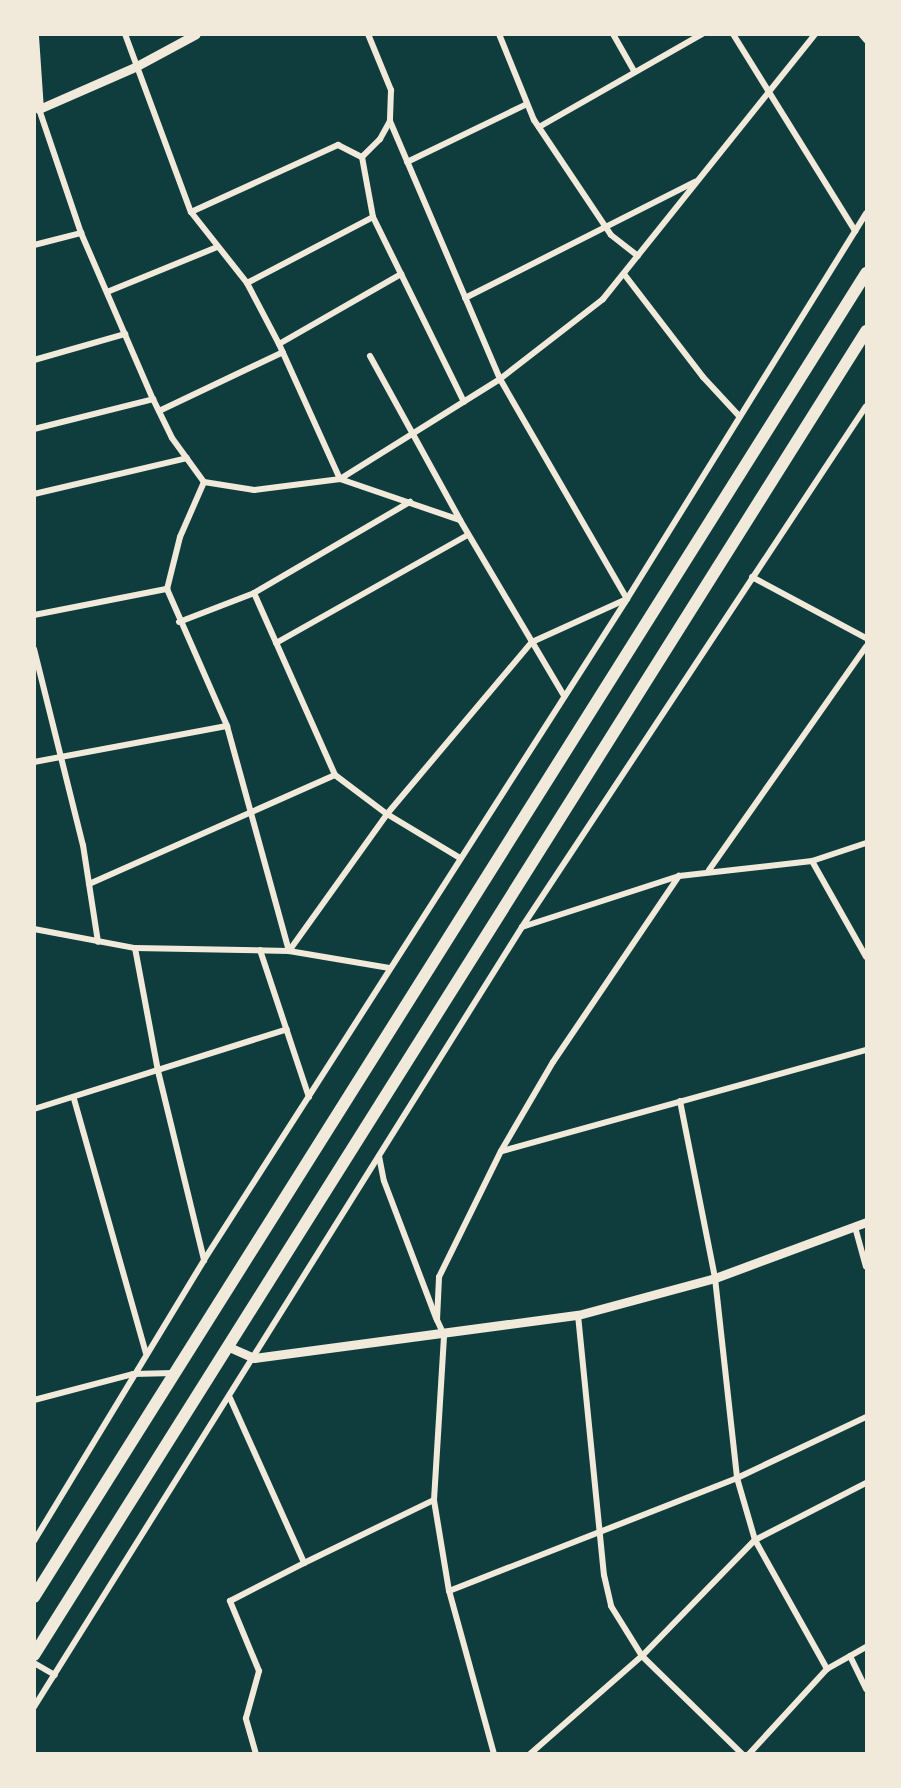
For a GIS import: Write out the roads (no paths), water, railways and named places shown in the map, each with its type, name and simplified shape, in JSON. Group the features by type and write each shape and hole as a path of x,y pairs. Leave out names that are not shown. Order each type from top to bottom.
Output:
{"highway":[{"path":"34,1597 867,273"},
{"path":"34,1655 867,331"}],"street":[{"path":"125,34 135,67 191,212 247,283 283,352 340,479"},
{"path":"39,109 135,67 196,34"},
{"path":"368,34 391,90 390,121 500,379 627,599"},
{"path":"499,34 538,127 605,226 638,256"},
{"path":"613,34 634,71"},
{"path":"538,127 702,34"},
{"path":"733,34 767,94 855,231"},
{"path":"340,479 500,379 603,299 815,34"},
{"path":"861,34 867,40"},
{"path":"34,36 39,109 81,233 153,399 186,458 204,482 254,490 340,479 460,520"},
{"path":"407,162 527,104"},
{"path":"362,157 380,139 390,121"},
{"path":"191,212 338,145 362,157"},
{"path":"362,157 373,217 464,402"},
{"path":"465,298 698,181"},
{"path":"34,1541 204,1260 627,599 867,213"},
{"path":"247,283 373,217"},
{"path":"34,245 81,233"},
{"path":"107,292 217,247"},
{"path":"279,344 401,274"},
{"path":"624,274 703,377 740,417"},
{"path":"34,360 125,334"},
{"path":"159,411 283,352"},
{"path":"370,356 468,535 564,696"},
{"path":"34,429 153,399"},
{"path":"34,1707 230,1398 522,927 867,406"},
{"path":"34,494 186,458"},
{"path":"204,482 180,537 167,589 179,622 227,726 289,951"},
{"path":"179,622 254,593 410,502"},
{"path":"276,643 468,535"},
{"path":"752,577 867,639"},
{"path":"34,615 167,589"},
{"path":"254,593 335,776 387,814 460,858"},
{"path":"289,951 387,814 532,642 627,599"},
{"path":"709,870 867,647"},
{"path":"34,649 63,757 89,884 98,942"},
{"path":"34,762 227,726"},
{"path":"89,884 335,776"},
{"path":"522,927 679,876 709,870 812,861 867,843"},
{"path":"812,861 867,957"},
{"path":"437,1320 439,1277 501,1151 553,1062 679,876"},
{"path":"34,929 135,948 289,951 390,968"},
{"path":"135,948 158,1071 204,1260"},
{"path":"260,950 309,1097"},
{"path":"34,1109 74,1099 287,1029"},
{"path":"501,1151 867,1050"},
{"path":"74,1099 146,1353"},
{"path":"680,1101 716,1278 737,1478 754,1540 827,1669"},
{"path":"379,1155 384,1180 444,1335 434,1500 449,1591 494,1754"},
{"path":"229,1347 254,1358 444,1335 578,1315 716,1278 867,1222"},
{"path":"855,1227 867,1267"},
{"path":"578,1315 600,1529 611,1606 642,1656 742,1754"},
{"path":"34,1400 134,1374 174,1373"},
{"path":"230,1398 304,1563"},
{"path":"449,1591 600,1529 737,1478 867,1417"},
{"path":"530,1754 642,1656 754,1540 867,1483"},
{"path":"256,1754 246,1718 259,1671 230,1600 434,1500"},
{"path":"749,1754 827,1669 867,1647"},
{"path":"850,1656 867,1689"},
{"path":"34,1663 55,1676"}]}
